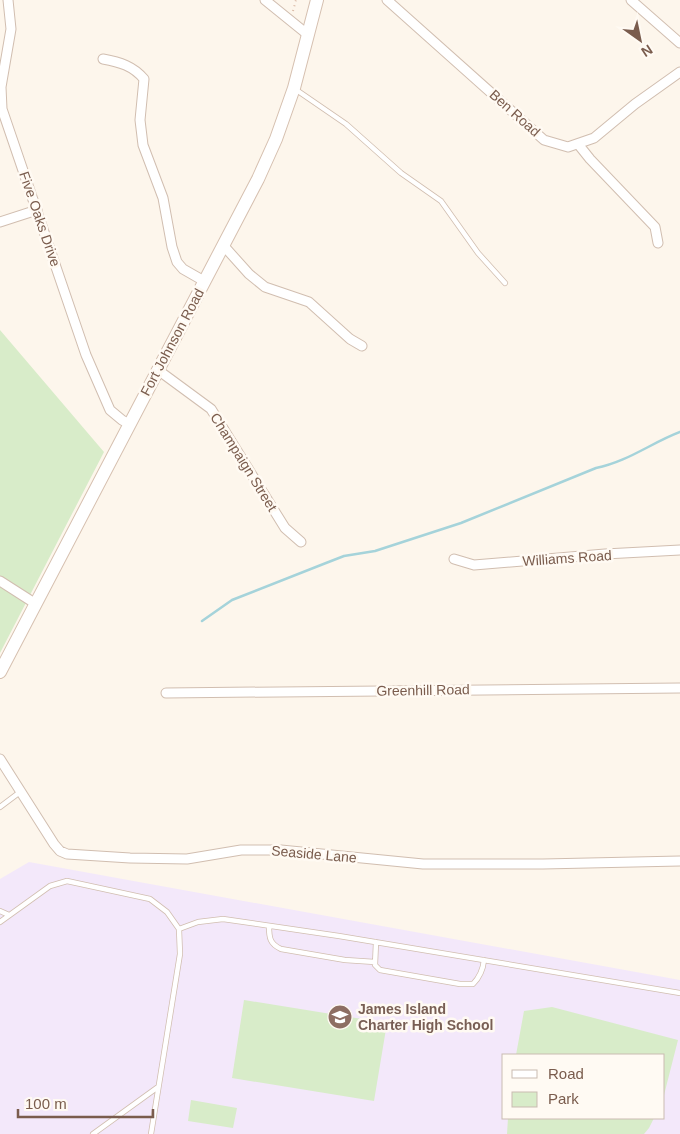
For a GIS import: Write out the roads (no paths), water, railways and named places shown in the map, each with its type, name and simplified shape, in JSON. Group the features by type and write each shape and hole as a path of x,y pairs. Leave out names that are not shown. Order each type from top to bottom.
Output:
{"main road":[{"name":"Fort Johnson Road","path":"0,672 260,174 276,139 294,88 317,0"}],"street":[{"name":"Five Oaks Drive","path":"8,0 11,29 1,87 1,109 86,356 110,410 129,424"},
{"path":"265,0 307,34"},
{"name":"Ben Road","path":"386,0 544,140 568,147 594,138 635,104 680,72"},
{"path":"631,0 680,44"},
{"path":"103,59 122,62 138,71 144,79 140,120 143,145 163,198 172,247 177,262 183,270 204,281"},
{"path":"578,144 656,228 658,243"},
{"path":"0,222 37,210"},
{"path":"223,245 248,274 264,287 309,302 350,338 362,346"},
{"name":"Champaign Street","path":"158,370 211,409 285,528 301,542"},
{"name":"Williams Road","path":"454,559 474,565 604,554 680,550"},
{"path":"0,582 36,604"},
{"name":"Greenhill Road","path":"166,693 680,688"},
{"name":"Seaside Lane","path":"0,759 57,848 67,854 80,856 187,859 241,850 282,850 423,864 680,861"}],"lane":[{"path":"294,88 346,124 401,174 441,201 478,253 506,283"},
{"path":"0,806 20,792"},
{"path":"0,922 50,886 67,881 150,899 167,912 178,929 180,954 151,1134"},
{"path":"0,911 10,915"},
{"path":"178,929 198,922 223,919 376,942 680,993"},
{"path":"269,926 269,937 273,945 281,949 345,960 375,962"},
{"path":"376,942 374,965 380,970 473,984 479,978 484,960"},
{"path":"94,1134 158,1087"}],"waterway":[{"path":"202,621 232,600 344,556 375,551 461,523 596,468 629,457 680,432"}],"place":[{"name":"James Island Charter High School","path":"340,1017"}]}
